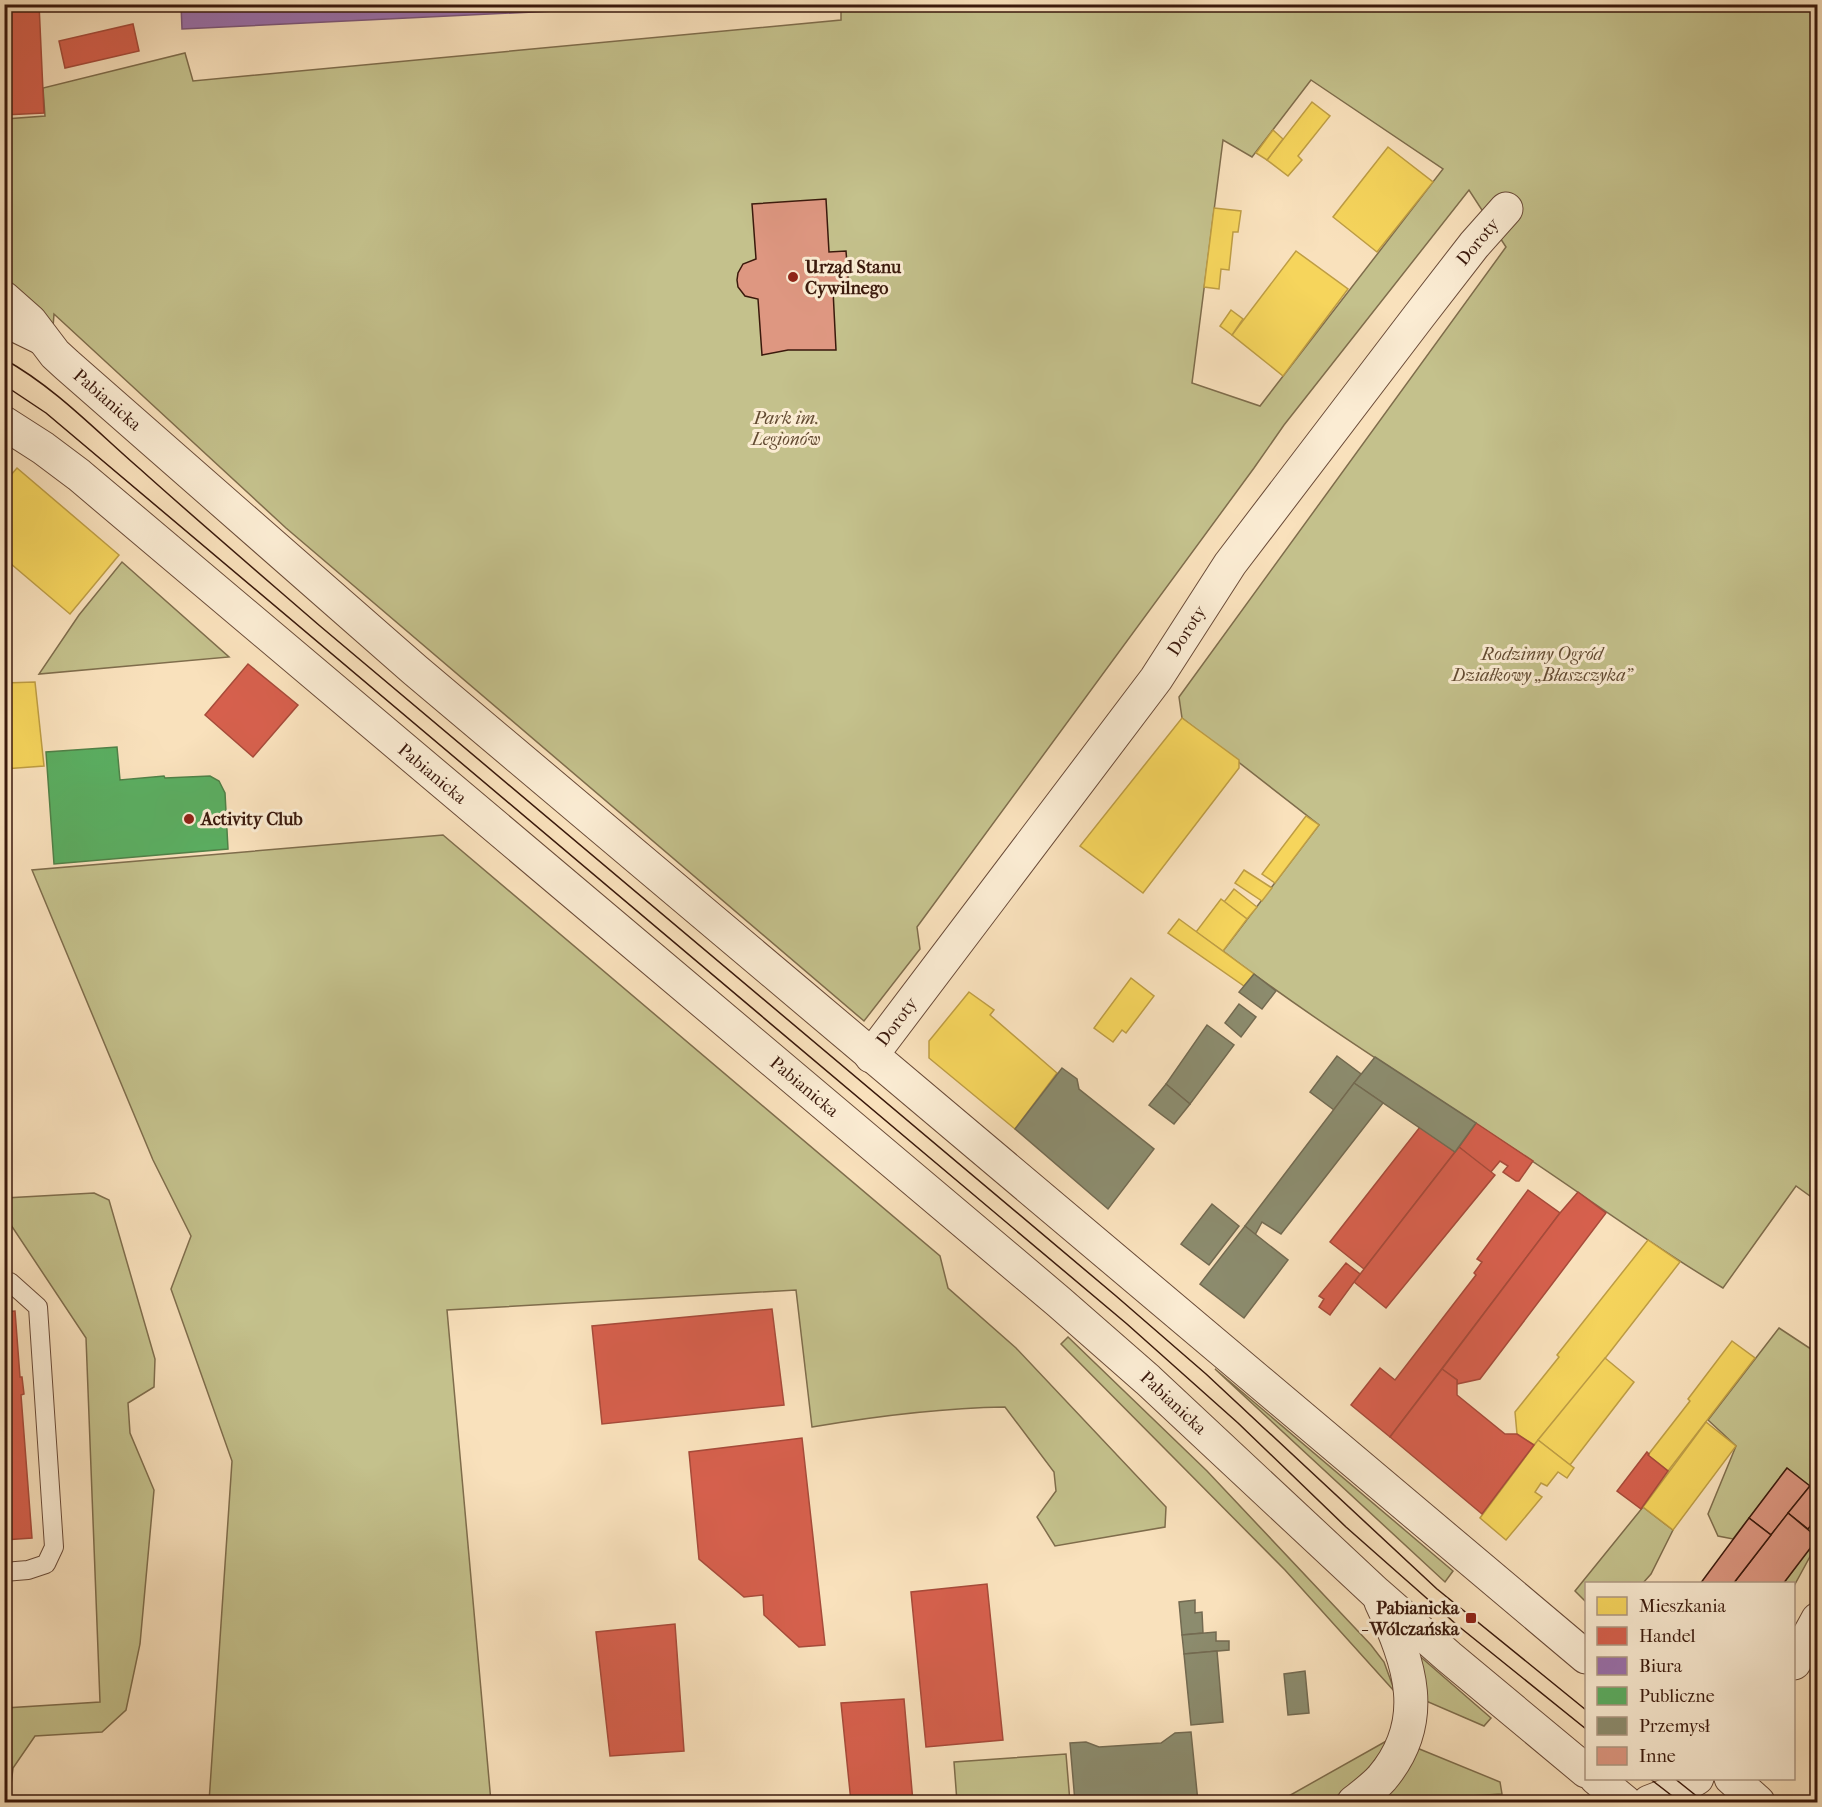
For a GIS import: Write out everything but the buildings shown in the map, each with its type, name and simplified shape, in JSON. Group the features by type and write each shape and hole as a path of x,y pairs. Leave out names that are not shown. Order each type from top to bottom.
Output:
{"street":[{"name":"Doroty","path":"871,1056 1156,679 1230,564 1474,245 1506,209"},
{"name":"Pabianicka","path":"4,298 30,321 55,354 415,670 1585,1655"},
{"name":"Pabianicka","path":"4,423 44,448 79,475 1059,1302 1148,1380 1376,1593 1449,1657 1585,1769"},
{"path":"1354,1803 1380,1780 1395,1761 1405,1743 1410,1721 1412,1697 1407,1665 1397,1637 1376,1593"},
{"path":"1795,1661 1818,1619"},
{"path":"1597,1780 1624,1803"},
{"path":"1649,1803 1695,1780"},
{"path":"1732,1780 1758,1803"}],"lane":[{"path":"4,328 55,354"},
{"path":"4,1282 10,1282 38,1307 54,1547 46,1564 28,1570 4,1572"}],"green space":[{"name":"Park im. Legionów","path":"841,4 1817,5 1817,1201 1796,1186 1723,1288 1330,1028 1223,951 1319,825 1182,718 1179,697 1506,247 1469,190 1284,425 917,927 920,949 864,1021 286,528 54,314 53,327 5,284 5,255 11,259 9,232 4,233 5,119 45,116 43,88 185,53 193,81 841,20","holes":["1311,80 1443,169 1260,406 1192,383 1223,140 1252,157"]},
{"path":"122,562 229,657 39,674 79,615"},
{"path":"443,835 940,1256 948,1288 1016,1348 1166,1507 1165,1527 1055,1546 1037,1517 1056,1491 1054,1472 1005,1407 908,1413 812,1427 796,1290 447,1310 491,1802 209,1802 232,1461 171,1289 191,1236 153,1160 32,870"},
{"path":"94,1193 109,1200 155,1359 154,1387 128,1403 130,1433 154,1490 140,1644 126,1710 102,1732 35,1736 13,1768 9,1802 5,1802 5,1708 100,1702 86,1338 5,1216 5,1198"},
{"path":"1779,1328 1817,1353 1817,1476 1810,1486 1787,1468 1733,1539 1718,1536 1708,1514 1736,1446 1708,1420"},
{"path":"1068,1337 1207,1471 1371,1645 1384,1662 1395,1692 1285,1570 1061,1344"},
{"path":"1215,1369 1453,1571 1445,1582"},
{"path":"1643,1507 1673,1530 1651,1574 1644,1582 1585,1582 1585,1601 1575,1591"},
{"path":"1809,1549 1813,1551 1795,1584 1795,1582 1784,1582"},
{"path":"1415,1652 1491,1718 1484,1726 1426,1701"},
{"path":"1390,1739 1362,1775 1335,1797 1325,1802 1278,1802"},
{"path":"1417,1748 1500,1782 1502,1794 1372,1802"},
{"path":"1066,1754 1070,1802 957,1802 954,1762"}],"tram line":[{"path":"4,359 41,383 75,411 320,626 1116,1296 1206,1374 1437,1589 1585,1709"},
{"path":"4,385 46,413 1127,1324 1238,1423 1346,1527 1457,1625 1585,1728"},
{"path":"1652,1780 1680,1802"},
{"path":"1676,1780 1704,1802"}],"place":[{"name":"Urząd Stanu Cywilnego","path":"793,277"},
{"name":"Activity Club","path":"189,819"},
{"name":"Pabianicka - Wólczańska","path":"1471,1618"}],"park label":[{"name":"Rodzinny Ogród Działkowy „Błaszczyka”","path":"1542,664"}]}
